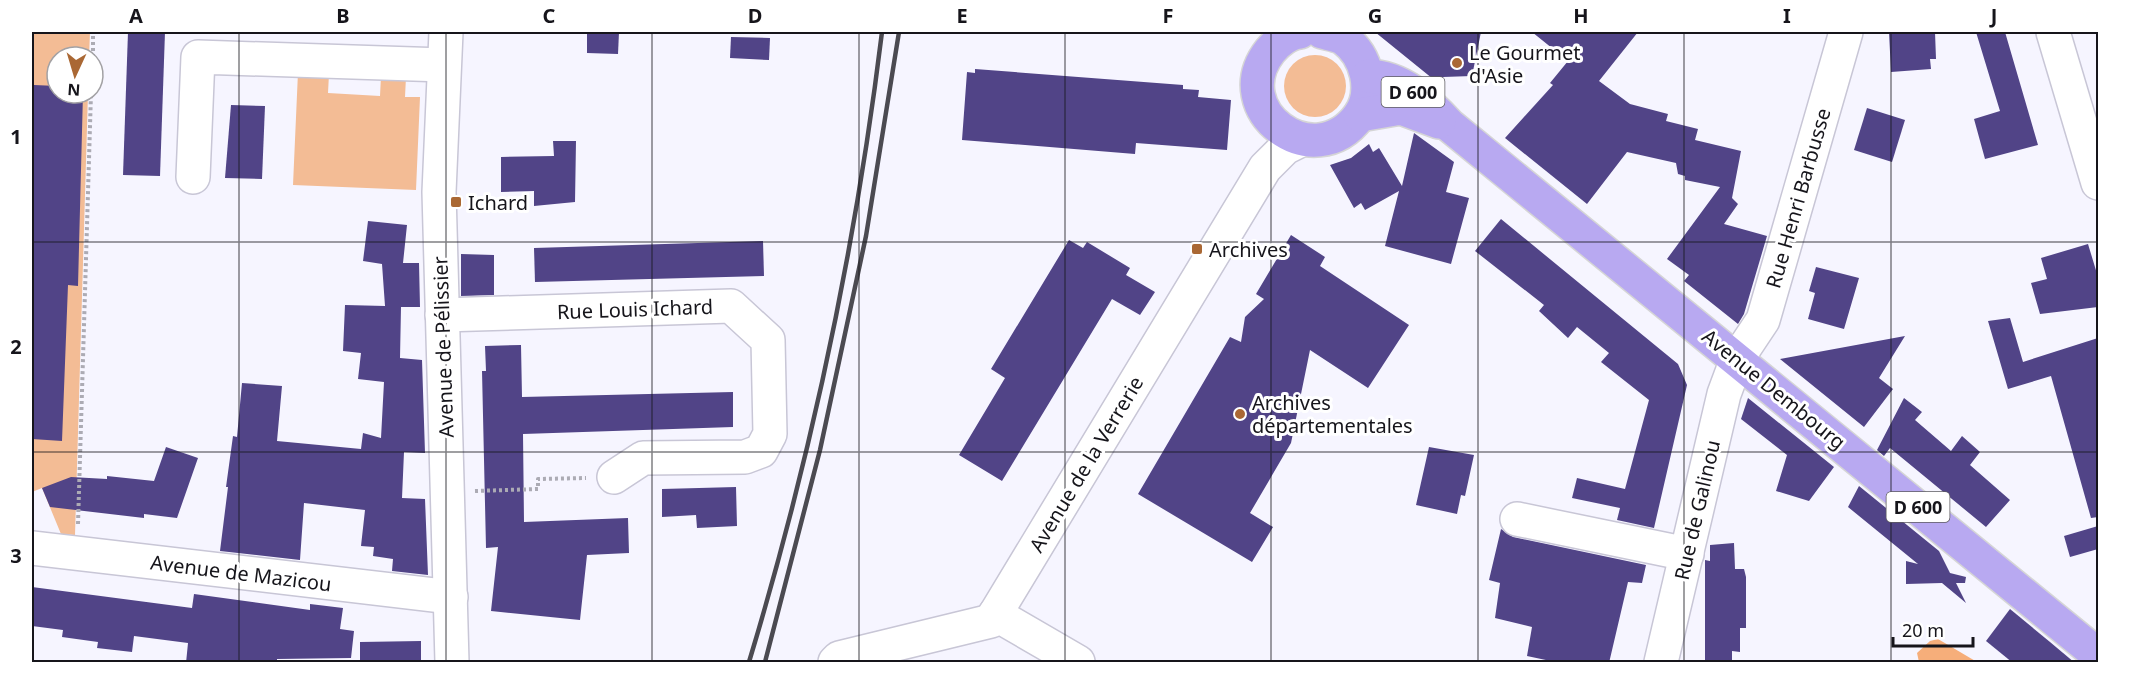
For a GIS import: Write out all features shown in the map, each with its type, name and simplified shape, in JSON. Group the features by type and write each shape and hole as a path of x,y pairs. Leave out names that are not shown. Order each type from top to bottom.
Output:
{"main road":[{"path":"1284,35 1263,60 1257,80 1259,100 1269,119 1282,132 1301,140 1328,139 1347,129 1360,115 1367,97 1368,76 1359,54 1343,38 1322,32"},
{"name":"Avenue Dembourg","path":"1368,76 1385,76 1425,98 1449,126 2098,655"},
{"name":"Avenue Dembourg","path":"1360,115 1401,108 1449,126"}],"street":[{"name":"Avenue de Pélissier","path":"446,32 439,192 452,663"},
{"name":"Rue Henri Barbusse","path":"1737,359 1763,320 1846,32"},
{"path":"2053,32 2098,183"},
{"path":"193,177 198,57 444,65"},
{"name":"Avenue de la Verrerie","path":"1265,168 1269,119"},
{"name":"Avenue de la Verrerie","path":"995,614 1265,168 1285,148 1301,140"},
{"name":"Rue Louis Ichard","path":"442,315 731,306 768,340 770,434 760,451 745,457 643,458 614,477"},
{"name":"Rue de Galinou","path":"1661,663 1724,394 1737,359"},
{"path":"1517,519 1687,554"},
{"name":"Avenue de Mazicou","path":"34,543 77,554 451,597"},
{"path":"835,663 839,658 991,621 995,614 1078,663"}],"path":[{"path":"77,554 92,105"},
{"path":"447,492 538,489 538,479 614,477"}],"shaded area":[{"path":"32,32 90,32 89,45 45,45 45,105 88,105 75,535 61,534 42,488 32,492"},
{"path":"1315,55 1327,57 1337,64 1344,74 1346,86 1344,98 1337,108 1327,115 1315,117 1303,115 1293,108 1286,98 1284,86 1286,74 1293,64 1303,57"},
{"path":"298,72 329,74 328,93 380,96 381,76 406,77 405,97 420,97 416,190 293,185"},
{"path":"1938,639 1977,662 1919,662 1917,653 1930,641"}],"building":[{"path":"128,32 165,32 160,176 123,175"},
{"path":"587,32 619,32 618,54 587,53"},
{"path":"1375,32 1481,32 1472,76 1443,77 1438,83"},
{"path":"1532,32 1638,32 1599,81 1630,104 1668,114 1666,121 1698,129 1695,140 1741,151 1732,198 1738,204 1724,224 1767,236 1744,314 1738,324 1684,281 1689,275 1667,259 1720,187 1685,180 1685,176 1678,174 1676,163 1627,152 1587,204 1505,138 1553,85 1550,83 1568,61"},
{"path":"1889,32 1935,32 1936,59 1930,59 1931,69 1891,72"},
{"path":"1976,32 2005,32 2038,145 1985,159 1974,119 2000,111"},
{"path":"731,37 770,38 769,60 730,58"},
{"path":"975,69 1183,85 1183,89 1199,90 1198,97 1231,100 1227,150 1136,143 1135,154 962,140 967,72 975,73"},
{"path":"34,85 45,85 45,105 83,105 78,286 68,285 62,441 32,439"},
{"path":"231,105 265,106 262,179 225,178"},
{"path":"1867,108 1905,120 1892,162 1854,150"},
{"path":"1414,133 1454,162 1446,192 1469,198 1451,264 1385,246 1399,191 1365,210 1361,203 1354,208 1330,165 1351,158 1369,144 1373,152 1379,148 1402,186"},
{"path":"553,141 576,141 575,202 534,206 534,191 501,192 501,157 554,156"},
{"path":"1501,219 1678,364 1687,385 1654,528 1617,520 1620,508 1572,498 1577,478 1625,489 1649,400 1601,362 1609,353 1577,327 1568,338 1539,311 1544,305 1475,251"},
{"path":"368,221 407,225 403,263 419,263 420,307 401,307 400,358 422,360 425,453 404,452 402,498 425,499 428,575 392,571 393,559 373,556 374,547 361,546 365,510 304,503 300,560 220,551 228,487 226,487 233,436 237,437 242,383 282,386 277,441 361,449 363,433 381,438 384,382 358,379 361,353 343,351 345,305 385,306 382,264 363,261"},
{"name":"Archives départementales","path":"1291,235 1325,257 1320,266 1409,325 1368,388 1310,350 1291,443 1250,513 1273,527 1252,562 1138,494 1230,337 1241,342 1245,317 1264,299 1256,294"},
{"path":"1069,240 1083,248 1087,242 1130,268 1126,275 1155,292 1140,315 1112,299 1002,481 959,455 1005,378 991,369"},
{"path":"763,241 764,276 535,282 534,248"},
{"path":"2088,244 2098,277 2098,307 2040,314 2031,283 2047,279 2041,258"},
{"path":"461,254 494,255 494,295 461,296"},
{"path":"1816,267 1859,278 1844,329 1808,319 1815,293 1809,291"},
{"path":"2010,318 2023,362 2098,338 2098,517 2091,518 2051,376 2008,389 1988,321"},
{"path":"1905,336 1879,378 1893,389 1864,427 1780,359"},
{"path":"521,345 522,397 733,392 733,427 523,434 524,522 628,518 629,553 587,555 580,620 491,611 498,547 486,548 482,371 486,371 485,346"},
{"path":"1748,398 1834,467 1809,501 1776,491 1787,455 1741,419"},
{"path":"1904,398 1922,412 1915,420 1951,451 1962,436 1980,452 1970,465 2010,500 1986,527 1890,448 1884,456 1877,450"},
{"path":"166,447 198,458 177,518 144,514 144,518 50,507 42,488 71,477 107,479 107,476 154,481"},
{"path":"1429,447 1474,455 1465,496 1461,495 1457,514 1416,505"},
{"path":"1859,486 1939,551 1950,573 1966,577 1965,583 1956,583 1966,603 1942,583 1906,584 1906,561 1918,564 1848,507"},
{"path":"736,487 737,526 697,528 696,515 662,517 662,489"},
{"path":"2098,526 2098,549 2070,557 2064,536"},
{"path":"1501,529 1513,537 1646,565 1642,583 1628,582 1609,663 1560,663 1527,656 1532,627 1495,618 1500,583 1489,580"},
{"path":"1734,543 1735,569 1744,569 1746,577 1746,628 1740,628 1740,652 1732,651 1732,663 1705,663 1705,560 1710,561 1710,545"},
{"path":"32,587 192,608 194,594 310,610 310,604 343,608 340,629 354,631 351,658 277,659 277,663 186,663 188,643 134,636 132,652 97,648 98,642 62,637 63,630 32,626"},
{"path":"2010,609 2075,663 2013,663 1986,641"},
{"path":"421,641 421,663 360,663 360,642"}],"railway":[{"path":"749,662 792,507 829,350 859,191 882,32"},
{"path":"765,662 820,450 866,236 899,32"}],"place":[{"name":"Le Gourmet d'Asie","path":"1457,63"},
{"name":"Ichard","path":"456,202"},
{"name":"Archives","path":"1197,249"},
{"name":"Archives départementales","path":"1240,414"}]}
